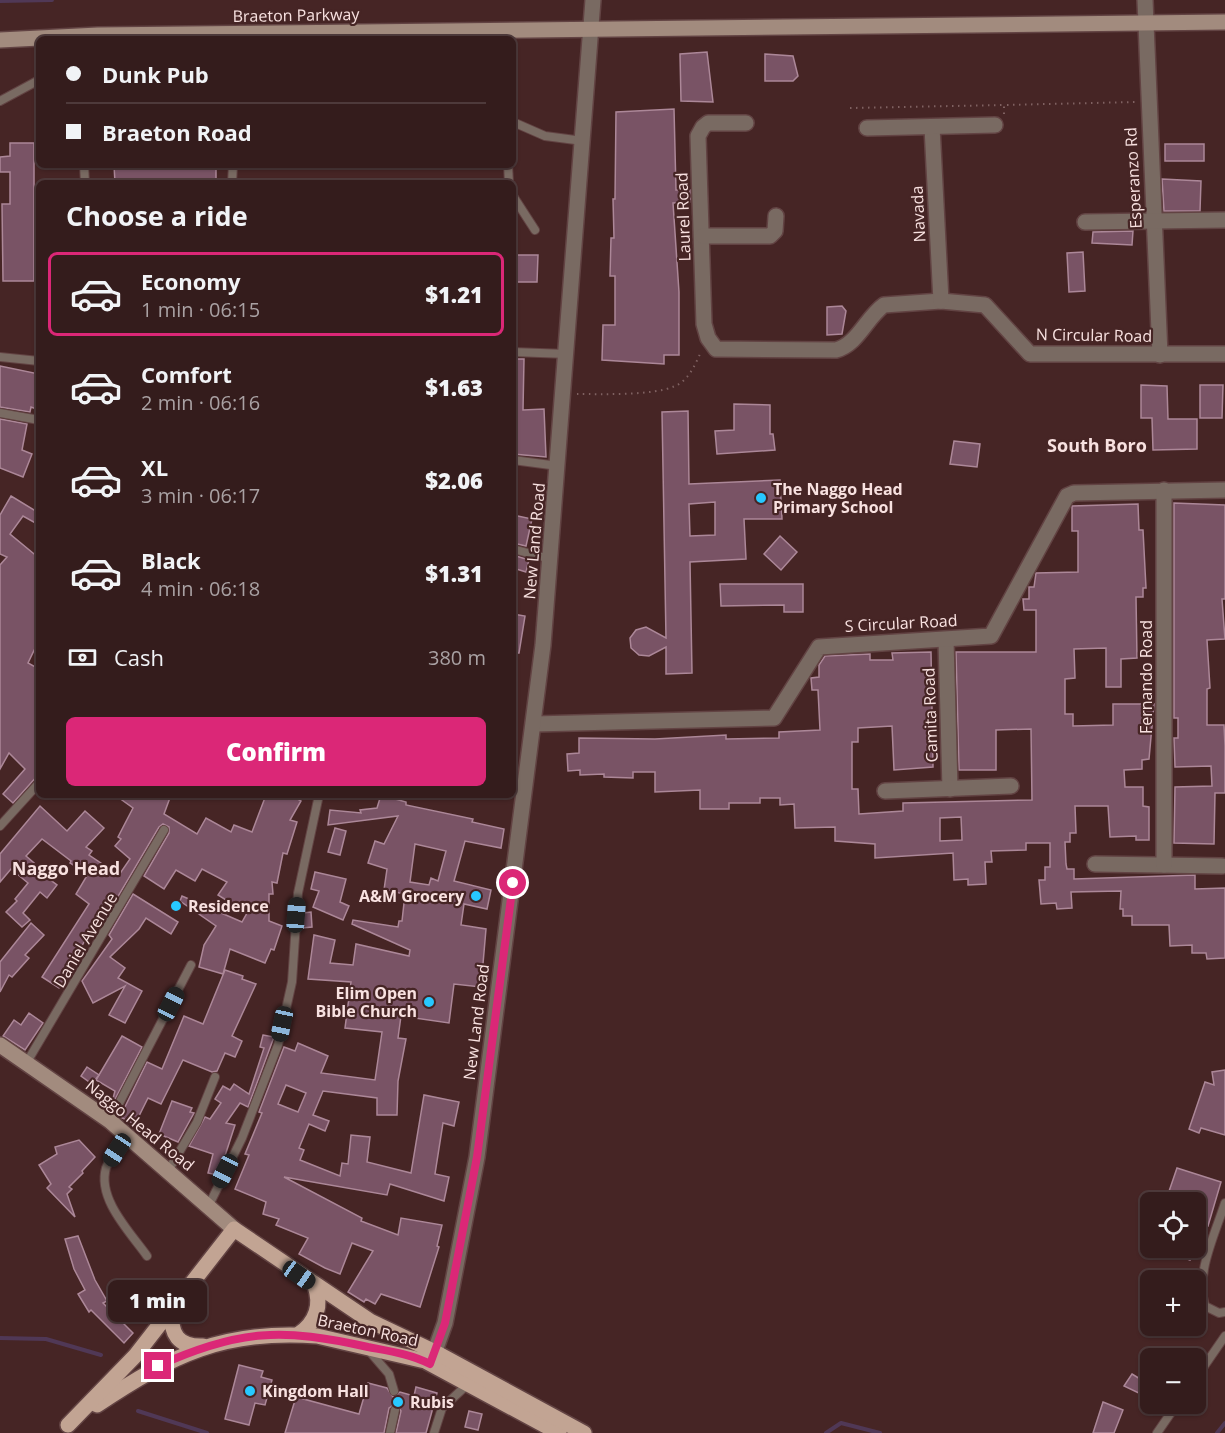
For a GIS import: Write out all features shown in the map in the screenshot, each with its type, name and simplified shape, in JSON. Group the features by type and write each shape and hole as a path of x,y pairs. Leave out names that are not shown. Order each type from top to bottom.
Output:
{"main road":[{"name":"Braeton Parkway","path":"235,36 509,35 591,31 1225,22"},
{"name":"Braeton Parkway","path":"0,40 36,39"},
{"name":"Naggo Head Road","path":"0,1045 110,1121 234,1229 315,1287 433,1358"},
{"name":"Braeton Road","path":"63,1429 123,1370 172,1311 234,1229"},
{"path":"299,1334 316,1317 319,1298 315,1287"},
{"path":"172,1311 170,1327 185,1344 200,1347 212,1346"},
{"name":"Braeton Road","path":"63,1429 149,1370 183,1355 246,1337 299,1334 433,1358"},
{"path":"433,1358 468,1384 559,1433"},
{"path":"433,1358 584,1433"}],"street":[{"name":"Esperanzo Rd","path":"1145,0 1160,355"},
{"name":"New Land Road","path":"433,1358 445,1323 477,1157 534,724 565,394 593,2"},
{"name":"Laurel Road","path":"712,344 704,324 700,131 708,123 746,123"},
{"path":"867,128 995,126"},
{"name":"Navada","path":"932,127 940,301"},
{"path":"703,236 770,236 775,231 776,216"},
{"path":"1085,222 1225,220"},
{"name":"N Circular Road","path":"712,344 836,350 850,344 876,310 884,305 940,301 986,305 1030,354 1225,354"},
{"name":"Fernando Road","path":"1164,490 1164,865"},
{"name":"S Circular Road","path":"534,724 774,718 819,647 991,636 1067,496 1074,493 1225,490"},
{"name":"Camita Road","path":"946,639 950,789"},
{"path":"885,791 1011,786"},
{"path":"1095,864 1222,867"}],"lane":[{"path":"0,101 36,82"},
{"path":"516,123 545,136 583,141"},
{"path":"516,201 535,230"},
{"path":"516,352 567,354"},
{"path":"0,357 36,361"},
{"path":"0,413 36,419"},
{"path":"516,460 558,466"},
{"path":"516,550 550,559"},
{"path":"0,826 36,786"},
{"path":"208,1205 242,1138 278,1045 292,982 298,893 318,798"},
{"name":"Daniel Avenue","path":"27,1062 164,830"},
{"path":"110,1121 191,965"},
{"path":"168,1171 197,1122 215,1077"},
{"path":"126,1135 107,1165 105,1186 116,1212 147,1256"},
{"path":"1225,1203 1209,1253 1201,1292 1205,1306 1219,1313 1225,1312"},
{"path":"1206,1364 1225,1336"},
{"path":"365,1346 390,1374 394,1390"},
{"path":"434,1433 442,1408 468,1384"},
{"path":"390,1433 395,1410"},
{"path":"1157,1433 1170,1414"}],"path":[{"path":"850,108 1148,102"},
{"path":"995,126 1004,125 1004,105"},
{"path":"565,394 644,392 676,386 691,373 712,344"}],"building":[{"path":"707,52 713,102 681,101 680,54"},
{"path":"765,54 793,56 798,76 793,81 765,81"},
{"path":"674,109 676,190 690,190 690,202 673,203 679,292 679,355 664,355 664,364 602,360 603,325 615,325 615,276 610,276 611,238 614,238 616,112"},
{"path":"10,143 34,143 34,281 3,281 2,204 10,204 10,172 0,172 0,157 10,156"},
{"path":"1165,144 1204,144 1204,161 1165,161"},
{"path":"114,168 216,168 216,180 115,180"},
{"path":"1162,179 1201,181 1200,211 1164,211"},
{"path":"1133,231 1132,245 1092,243 1093,232"},
{"path":"1083,252 1085,291 1069,292 1067,253"},
{"path":"516,255 538,255 537,282 516,282"},
{"path":"842,306 846,311 842,334 827,335 827,307"},
{"path":"516,359 524,359 523,410 544,409 546,457 516,454"},
{"path":"0,366 36,373 36,409 31,407 30,412 0,407"},
{"path":"1141,385 1167,386 1168,419 1197,419 1197,449 1153,450 1152,418 1141,418"},
{"path":"1200,385 1223,385 1222,418 1200,418"},
{"path":"734,404 770,405 770,434 773,434 775,450 717,454 715,431 734,430"},
{"path":"688,411 689,484 780,480 782,519 744,519 746,559 690,562 692,673 666,674 666,647 649,656 639,655 631,648 630,638 636,630 646,627 666,638 662,412","holes":["715,502 715,535 690,536 689,504"]},
{"path":"0,419 27,424 22,450 32,454 23,477 0,468"},
{"path":"954,441 980,444 977,467 950,464"},
{"path":"11,496 36,511 36,523 23,516 10,534 36,556 36,646 28,663 36,667 36,777 13,803 3,794 25,769 9,753 0,769 0,565 7,557 0,554 0,515"},
{"path":"1174,503 1225,505 1225,599 1222,599 1225,639 1207,640 1210,688 1207,689 1207,725 1224,725 1225,746 1225,793 1215,793 1214,844 1174,843 1175,787 1212,786 1211,766 1175,767 1174,738 1178,738 1178,718 1174,718"},
{"path":"1138,504 1139,530 1143,530 1146,588 1143,588 1143,597 1136,597 1137,658 1121,659 1121,687 1106,687 1106,648 1074,649 1075,678 1065,679 1065,714 1073,714 1073,726 1113,725 1113,704 1154,704 1149,759 1142,760 1142,769 1124,770 1125,787 1143,787 1143,806 1149,807 1149,840 1136,840 1136,836 1110,837 1108,806 1075,806 1076,833 1070,833 1070,842 1065,842 1067,869 1074,869 1074,879 1195,875 1195,889 1225,888 1225,958 1207,959 1206,953 1192,953 1192,945 1170,946 1169,925 1132,925 1132,916 1123,916 1123,909 1120,909 1121,891 1071,892 1072,908 1057,909 1056,903 1041,904 1039,880 1045,880 1045,867 1050,867 1050,843 1026,843 1026,850 991,851 992,862 985,862 986,884 968,885 968,879 954,880 953,853 875,858 875,844 835,841 835,827 795,828 794,804 780,805 780,798 760,798 760,803 729,803 729,809 700,809 700,790 655,792 655,772 633,772 633,778 604,777 604,774 580,775 580,770 568,771 567,754 579,753 579,738 655,739 726,735 726,739 779,738 779,732 820,730 818,690 812,690 811,678 819,677 819,665 825,656 870,654 870,660 893,660 892,653 931,652 933,767 894,770 892,726 858,728 858,742 852,742 852,789 858,789 859,814 903,811 903,803 1032,800 1031,729 996,730 996,770 959,770 956,652 1036,652 1036,610 1024,610 1023,599 1029,599 1029,587 1034,587 1036,573 1078,572 1078,531 1072,531 1072,506","holes":["961,817 962,840 940,841 940,818"]},
{"path":"516,516 532,519 526,546 516,544"},
{"path":"780,536 797,552 781,570 764,554"},
{"path":"516,556 529,560 526,572 516,569"},
{"path":"720,584 803,584 803,612 784,612 784,605 721,606"},
{"path":"516,614 525,616 519,653 516,653"},
{"path":"119,798 170,798 164,814 197,834 206,818 231,832 234,825 252,832 265,798 296,798 301,801 290,820 297,822 287,854 283,853 277,883 272,882 273,894 269,894 269,921 282,926 274,950 271,949 265,963 230,949 223,974 199,967 204,945 216,926 180,901 182,896 242,922 247,913 218,895 227,882 202,869 195,881 176,870 164,889 144,876 169,833 169,827 163,824 159,827 100,927 95,922 59,988 42,977 89,904 76,894 88,874 70,863 71,861 42,839 26,856 34,863 32,866 57,885 47,898 40,892 23,913 30,920 22,927 6,912 17,901 15,899 28,883 11,869 0,882 0,854 40,806 67,831 85,811 104,828 86,847 92,851 89,855 119,875 130,859 115,846 121,839 118,837 133,808"},
{"path":"380,798 392,798 406,802 406,805 473,819 472,822 504,829 501,848 465,841 454,881 491,890 487,909 464,904 461,925 486,929 481,987 454,984 449,1023 401,1016 398,1038 406,1039 398,1081 397,1115 377,1115 377,1098 323,1091 313,1115 329,1121 325,1131 309,1124 299,1148 304,1150 300,1160 340,1176 342,1163 348,1164 351,1135 370,1137 367,1162 411,1173 424,1095 459,1102 454,1126 443,1123 435,1174 449,1177 444,1201 390,1184 387,1195 284,1177 362,1218 361,1221 398,1235 401,1218 442,1225 437,1246 439,1247 420,1307 381,1294 375,1304 366,1299 364,1302 348,1292 373,1251 352,1243 340,1274 325,1268 299,1254 308,1238 276,1225 279,1219 263,1214 266,1202 235,1189 249,1155 245,1154 262,1113 259,1112 284,1047 295,1051 298,1043 328,1056 321,1073 375,1080 382,1032 345,1028 351,982 308,979 314,935 335,940 330,963 353,965 356,944 409,956 410,950 352,924 353,920 398,927 399,921 402,921 405,894 384,890 387,869 368,863 375,841 384,844 398,816 328,825 330,810 361,813 360,810 377,808","holes":["415,844 446,851 438,881 431,878 429,885 410,882","286,1085 306,1093 298,1112 278,1104"]},
{"path":"335,828 346,831 340,855 328,852"},
{"path":"315,872 346,879 340,902 349,906 343,920 313,907 319,891 311,889"},
{"path":"133,894 178,922 171,934 146,918 139,929 110,957 125,968 118,978 142,991 125,1023 109,1015 125,986 93,1003 82,981 112,939 109,935"},
{"path":"311,912 312,927 302,928 303,913"},
{"path":"31,923 44,935 25,955 29,958 12,977 9,975 0,992 0,962"},
{"path":"225,970 243,976 242,979 256,984 232,1036 242,1041 235,1057 225,1053 217,1071 212,1072 183,1060 161,1104 148,1098 135,1124 120,1117 147,1062 162,1069 184,1016 203,1024"},
{"path":"29,1013 43,1023 25,1050 3,1036 14,1020 21,1025"},
{"path":"263,1035 274,1037 248,1107 240,1103 226,1123 235,1125 223,1162 217,1175 208,1173 213,1154 189,1146 205,1117 210,1119 221,1103 215,1099 223,1086 230,1090 234,1084 249,1094 264,1048 260,1047"},
{"path":"122,1036 142,1047 110,1109 115,1091 96,1080"},
{"path":"87,1067 99,1075 92,1084 81,1076"},
{"path":"1225,1070 1225,1135 1201,1128 1199,1133 1189,1129 1205,1082 1214,1085 1212,1072"},
{"path":"172,1101 192,1108 190,1112 194,1113 178,1142 159,1134"},
{"path":"79,1140 95,1157 69,1187 72,1189 67,1194 75,1217 47,1188 51,1184 39,1165 57,1154 55,1147"},
{"path":"1177,1168 1221,1182 1208,1226 1206,1225 1206,1192 1169,1192"},
{"path":"78,1236 95,1280 107,1301 103,1303 133,1333 124,1343 91,1310 89,1312 78,1294 85,1290 74,1269 65,1239"},
{"name":"Kingdom Hall","path":"239,1365 263,1371 261,1377 272,1380 265,1405 255,1403 249,1425 225,1419"},
{"path":"1132,1374 1140,1379 1140,1394 1124,1386"},
{"path":"368,1383 387,1388 393,1397 400,1392 414,1396 416,1387 437,1393 426,1433 396,1433 401,1411 396,1404 389,1408 384,1433 285,1433 296,1397 359,1414"},
{"path":"1103,1402 1123,1410 1114,1433 1093,1433"},
{"path":"469,1411 482,1414 478,1430 465,1427"}],"waterway":[{"path":"0,1 52,0"},
{"path":"0,1338 46,1339 101,1355"},
{"path":"138,1411 207,1433"},
{"path":"826,1433 841,1423 880,1433"},
{"path":"1217,1433 1225,1423"}],"place":[{"name":"The Naggo Head Primary School","path":"761,498"},
{"name":"A&M Grocery","path":"476,896"},
{"name":"Residence","path":"176,906"},
{"name":"Elim Open Bible Church","path":"429,1002"},
{"name":"Kingdom Hall","path":"250,1391"},
{"name":"Rubis","path":"398,1402"}],"district":[{"name":"South Boro","path":"1097,446"},
{"name":"Naggo Head","path":"66,869"}],"route":[{"path":"158,1366 183,1355 231,1340 272,1334 317,1336 408,1355 430,1364 445,1323 477,1157 513,883"}]}
